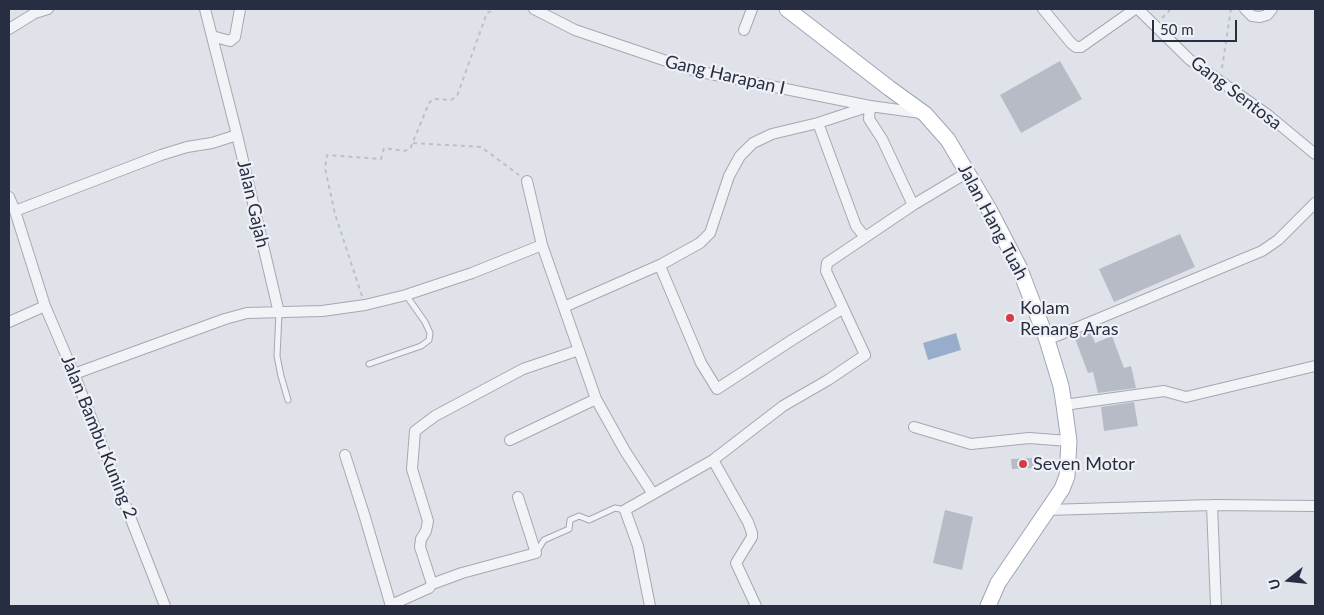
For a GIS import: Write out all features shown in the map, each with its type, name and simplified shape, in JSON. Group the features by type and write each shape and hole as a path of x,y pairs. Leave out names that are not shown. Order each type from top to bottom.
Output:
{"main road":[{"name":"Jalan Hang Tuah","path":"787,9 888,88 925,114 948,140 968,172 1019,267 1046,340 1061,386 1064,405 1069,441 1067,476 1062,489 998,583 988,606"}],"street":[{"path":"9,29 35,13 48,9"},
{"name":"Jalan Gajah","path":"205,9 279,313"},
{"path":"212,36 230,41 236,38 240,9"},
{"name":"Gang Harapan I","path":"534,9 574,30 696,71 870,106 925,114"},
{"path":"744,30 752,9"},
{"path":"1044,9 1071,43 1081,48 1136,9"},
{"name":"Gang Sentosa","path":"1136,9 1190,60 1268,115 1315,154"},
{"path":"1245,9 1252,16 1260,17 1267,15 1272,9"},
{"path":"564,307 660,266 700,243 710,233 729,176 740,156 753,142 772,134 818,123 870,106 869,119 882,139 912,205"},
{"path":"818,123 856,226 865,237"},
{"path":"15,211 161,155 237,136"},
{"path":"650,606 638,546 625,510 713,460 783,406 828,380 865,355 826,271 827,263 912,205 968,172"},
{"path":"527,181 542,245 596,399 652,494"},
{"name":"Jalan Bambu Kuning 2","path":"9,196 45,306 74,374 165,606"},
{"path":"1046,340 1262,251 1278,240 1315,203"},
{"path":"74,374 225,319 247,313 322,311 365,305 406,295 472,273 542,245"},
{"path":"660,266 701,363 717,389 842,309"},
{"path":"9,322 45,306"},
{"path":"432,584 420,547 428,521 412,469 415,431 435,416 524,369 579,350"},
{"path":"1064,405 1164,391 1186,397 1315,366"},
{"path":"510,440 596,399"},
{"path":"914,427 971,444 1028,438 1069,441"},
{"path":"345,455 391,606 430,588 432,584 462,573 536,552 518,497"},
{"path":"713,460 748,522 752,533 752,537 736,563 752,605"},
{"path":"1047,510 1212,505 1315,506"},
{"path":"1212,505 1216,606"}],"lane":[{"path":"369,364 421,346 429,340 430,333 425,322 406,295"},
{"name":"Jalan Gajah","path":"279,313 277,356 288,400"},
{"path":"536,552 544,540 569,529 570,520 580,516 589,520 615,508 625,510"}],"path":[{"path":"365,305 336,214 325,168 327,155 381,159 384,148 404,151 410,149 429,103 433,99 451,100 457,96 487,14 495,9"},
{"path":"1220,81 1231,9"},
{"path":"413,143 481,147 527,181"}],"water":[{"path":"956,333 961,350 928,360 923,343"}],"building":[{"path":"1060,61 1082,99 1021,133 1000,95"},
{"path":"1180,234 1195,267 1114,302 1099,269"},
{"path":"1090,330 1095,343 1112,336 1124,368 1131,366 1136,388 1098,393 1093,372 1088,373 1074,336"},
{"path":"1134,402 1138,426 1104,431 1101,407"},
{"name":"Seven Motor","path":"1035,458 1036,468 1012,469 1011,459"},
{"path":"945,510 973,517 962,570 933,563"}],"place":[{"name":"Kolam Renang Aras","path":"1010,318"},
{"name":"Seven Motor","path":"1023,464"}]}
